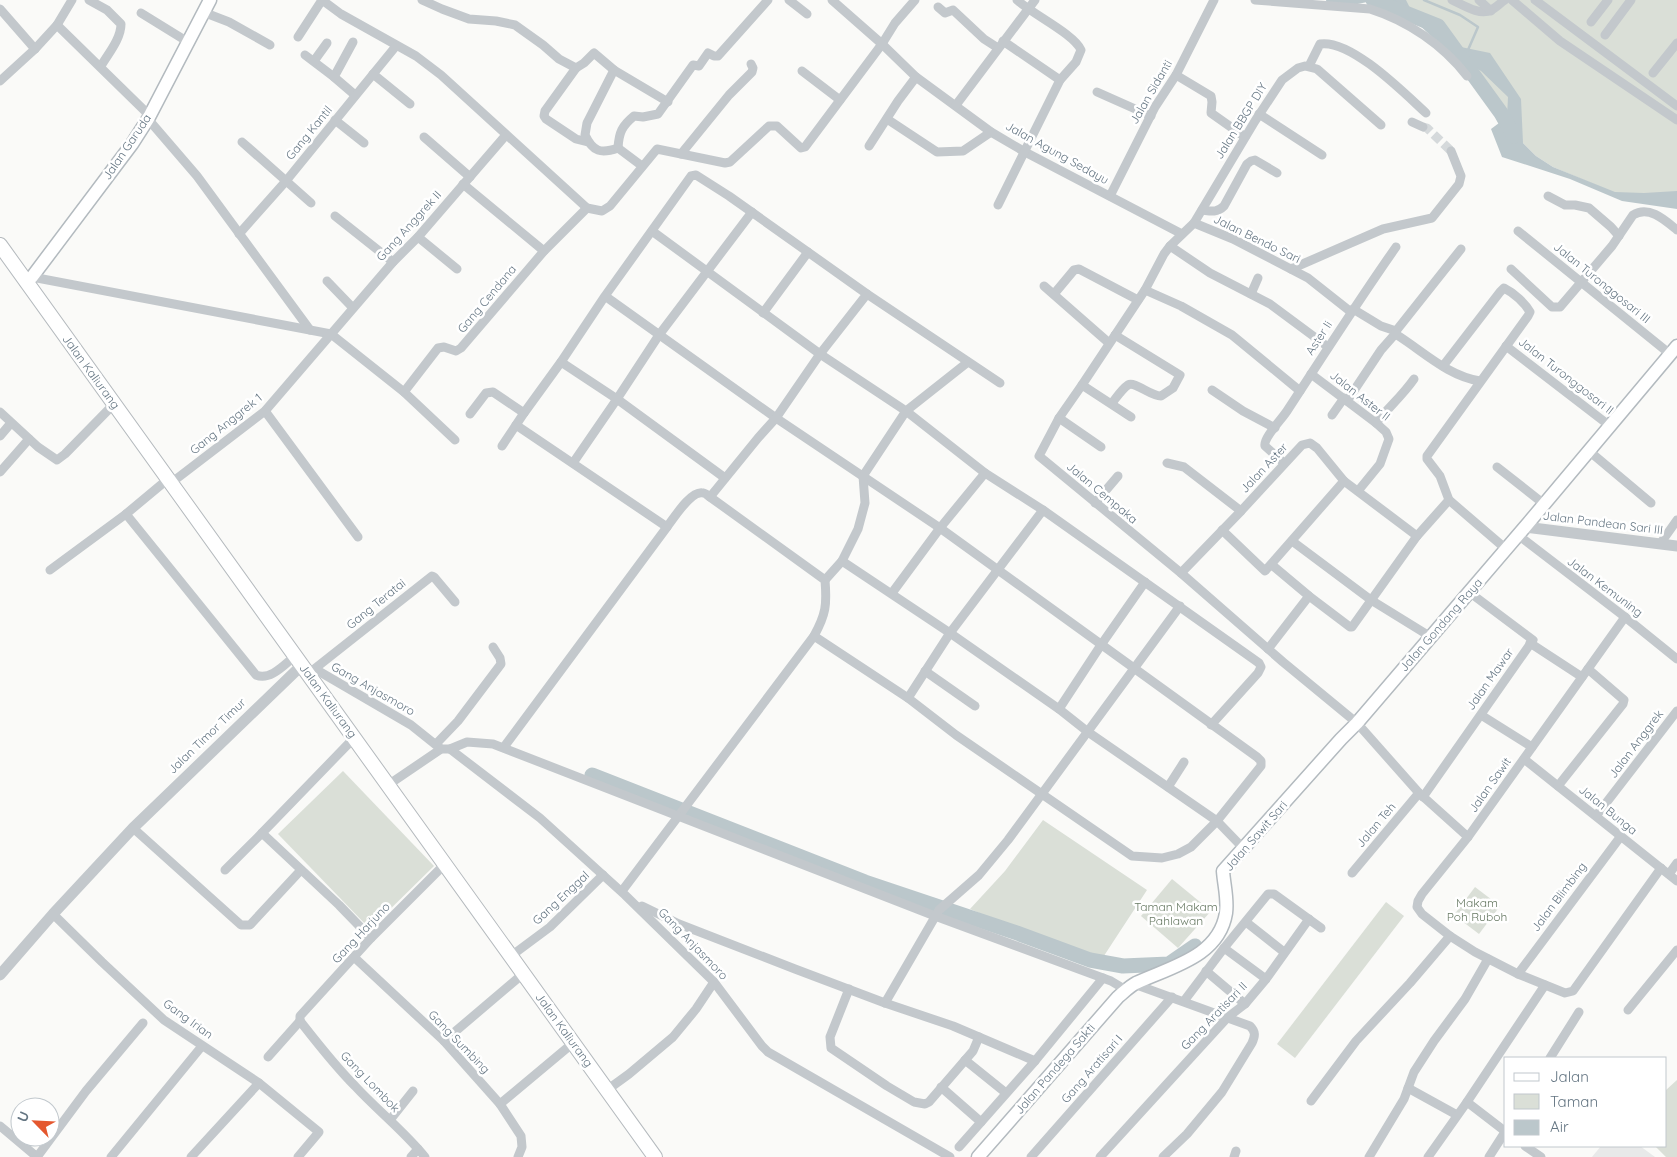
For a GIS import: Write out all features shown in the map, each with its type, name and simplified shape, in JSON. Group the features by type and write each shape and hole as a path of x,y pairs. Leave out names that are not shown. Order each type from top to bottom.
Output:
{"main road":[{"name":"Jalan Garuda","path":"29,279 132,144 149,117 210,0"},
{"name":"Jalan Kaliurang","path":"0,245 29,279 114,404 305,666 354,738 655,1157"},
{"name":"Jalan Gondang Raya","path":"1357,723 1673,350"},
{"name":"Jalan Sawit Sari","path":"1130,987 1192,958 1215,937 1223,926 1226,914 1227,903 1223,871 1357,723"},
{"name":"Jalan Pandega Sakti","path":"978,1157 1111,1003 1130,987"}],"street":[{"path":"0,81 35,49 57,25 72,0"},
{"path":"89,0 107,10 122,24 118,38 101,66"},
{"path":"298,37 322,0 341,14 416,56 441,76 587,208 602,211 610,206 657,150 725,163 730,162 769,126 777,126 803,148 882,44 895,23 915,0"},
{"path":"422,0 470,20 496,21 515,25 543,44 559,60 576,68"},
{"path":"618,148 619,135 629,120 634,116 643,117 658,114 693,65 699,66 708,53 718,56 768,0"},
{"path":"789,0 807,14"},
{"name":"Jalan Agung Sedayu","path":"832,0 916,77 991,132 1025,152 1110,196 1188,229"},
{"path":"998,205 1060,80 1078,59 1081,50 1073,40 1028,10 1017,0"},
{"path":"956,105 1035,0"},
{"name":"Jalan Sidanti","path":"1110,196 1160,99 1176,75 1214,0"},
{"path":"1255,0 1370,9 1386,14 1430,39 1449,55 1467,76"},
{"path":"1452,0 1476,10 1491,10 1505,0"},
{"path":"1479,0 1491,10"},
{"path":"1512,0 1544,29 1577,54 1676,116"},
{"path":"1535,0 1677,106"},
{"path":"1591,22 1608,0"},
{"path":"1605,35 1631,0"},
{"path":"938,8 945,13 953,10 984,39 1000,45 1060,80"},
{"path":"0,9 35,49"},
{"path":"203,12 229,22 270,45"},
{"path":"140,13 188,42"},
{"path":"57,25 101,66 149,117 197,176 310,330"},
{"path":"1577,54 1586,39"},
{"path":"334,77 353,42"},
{"path":"314,61 327,43"},
{"path":"1381,125 1322,73 1309,66 1320,44 1324,43 1355,53 1426,113"},
{"path":"1654,73 1677,43"},
{"name":"Gang Kantil","path":"239,234 286,181 396,46"},
{"path":"588,142 576,139 544,116 576,68 594,53 614,70 668,102"},
{"path":"305,55 356,95"},
{"path":"680,154 729,95 752,72 751,64"},
{"name":"Jalan BBGP DIY","path":"1188,229 1202,210 1259,114 1282,80 1298,68 1309,66"},
{"path":"614,70 587,123 585,135 592,148 600,151 618,148"},
{"path":"802,71 840,100"},
{"path":"373,74 410,104"},
{"path":"1176,75 1211,96 1211,114 1245,137"},
{"path":"869,146 886,118 916,77"},
{"path":"1637,93 1645,83"},
{"path":"1097,92 1151,116"},
{"path":"1259,114 1322,155"},
{"path":"886,118 937,152 963,151 991,132"},
{"path":"335,120 364,143"},
{"path":"1412,122 1423,128"},
{"name":"Gang Anggrek II","path":"332,334 506,135"},
{"path":"424,138 470,177"},
{"path":"242,142 311,203"},
{"path":"618,148 642,166"},
{"path":"1291,269 1383,229 1432,218 1458,188 1460,176 1451,151"},
{"path":"1202,210 1221,210 1251,160 1255,160 1277,173"},
{"path":"502,446 687,180 691,176 696,175 752,212 867,294 1000,383"},
{"path":"463,184 544,251"},
{"path":"1548,196 1565,205 1589,208 1619,236"},
{"name":"Gang Cendana","path":"404,392 438,348 444,347 456,351 461,348 544,251 587,208"},
{"path":"573,463 659,335 752,212"},
{"path":"1511,269 1552,307 1560,307 1564,305 1582,283 1633,215 1638,212 1657,214 1677,230"},
{"path":"335,216 393,262"},
{"name":"Jalan Bendo Sari","path":"1188,229 1233,239 1291,269 1318,284 1352,310 1396,332 1416,350 1466,379 1480,381"},
{"name":"Jalan Cempaka","path":"1188,229 1170,246 1145,290 1059,418 1040,457 1357,723"},
{"path":"652,231 820,354 906,411 985,473 1043,510 1257,660 1261,665 1258,673 1211,725"},
{"name":"Jalan Turonggosari III","path":"1518,231 1582,283 1673,350"},
{"path":"418,237 456,270"},
{"path":"1170,246 1210,273 1270,304 1328,347"},
{"name":"Aster Ii","path":"1284,463 1264,443 1352,310 1396,248"},
{"path":"1332,415 1346,400 1381,350 1462,249"},
{"path":"763,313 808,252"},
{"path":"1054,294 1074,270 1079,269 1138,300"},
{"path":"1250,294 1258,278"},
{"path":"29,279 332,334 404,392 455,440"},
{"path":"326,281 354,308"},
{"path":"1044,286 1109,343"},
{"path":"1443,366 1504,288 1510,291 1530,312 1427,456 1427,459 1440,476 1449,500 1506,549"},
{"path":"1145,290 1181,306 1232,335 1300,391"},
{"path":"710,497 776,418 820,354 867,294"},
{"path":"605,296 776,418 940,528 1257,757 1261,766 1217,822 1191,847 1178,854 1162,858 1132,856 1042,792 956,735 908,698 814,636"},
{"name":"Gang Anggrek 1","path":"50,570 265,411 332,334"},
{"path":"1112,403 1131,384 1153,395 1161,396 1173,388 1180,375 1115,335"},
{"name":"Jalan Turonggosari II","path":"1506,346 1610,426"},
{"path":"562,362 724,478"},
{"path":"622,891 814,636 823,620 826,606 825,580 842,561 858,529 865,503 863,476 906,411 968,362"},
{"name":"Jalan Aster II","path":"1311,374 1386,432 1389,439 1380,464 1358,491"},
{"path":"1376,424 1391,405 1404,394 1414,379"},
{"path":"1082,385 1131,416"},
{"path":"1212,390 1243,411 1275,428"},
{"path":"470,414 486,393 490,391 524,413"},
{"path":"0,412 54,459 59,459 114,404"},
{"path":"265,411 358,537"},
{"path":"1059,418 1101,447"},
{"path":"0,436 12,423"},
{"path":"516,425 667,527"},
{"path":"0,472 29,439"},
{"name":"Jalan Aster","path":"1180,573 1302,445 1310,443 1318,448 1344,481 1417,536"},
{"path":"1589,451 1651,503"},
{"path":"1167,463 1184,468 1241,511"},
{"path":"1497,467 1544,504"},
{"path":"892,593 940,528 985,473"},
{"path":"1095,503 1118,476"},
{"path":"1222,530 1265,571 1344,481"},
{"path":"504,747 690,497 703,493 710,497 825,580"},
{"path":"1272,565 1350,627 1354,625 1417,536 1449,500"},
{"path":"908,698 950,633 1043,510"},
{"path":"126,514 256,675 261,677 270,676 305,666"},
{"path":"1660,544 1677,520"},
{"name":"Jalan Pandean Sari III","path":"1521,531 1677,546"},
{"name":"Jalan Kemuning","path":"1521,531 1677,659"},
{"path":"1292,541 1371,600 1431,637"},
{"path":"842,561 950,633 1217,822 1244,849"},
{"name":"Gang Teratai","path":"305,666 432,576 455,602"},
{"path":"1059,709 1101,644 1145,582"},
{"name":"Jalan Mawar","path":"1421,795 1532,640 1469,592"},
{"path":"1268,649 1309,596"},
{"path":"885,1003 937,913 984,870 1008,840 1180,606"},
{"name":"Jalan Sawit","path":"1450,936 1419,911 1417,904 1422,894 1468,837 1624,617"},
{"path":"1530,643 1582,677"},
{"path":"442,748 458,721 501,664 500,658 493,647"},
{"name":"Gang Anjasmoro","path":"305,666 411,725 540,818 622,891 714,982 768,1052 950,1157"},
{"name":"Jalan Timor Timur","path":"0,975 133,828 305,666"},
{"path":"1558,786 1624,700 1588,669"},
{"path":"925,672 975,706"},
{"name":"Jalan Anggrek","path":"1596,816 1677,710"},
{"path":"1480,715 1532,747"},
{"path":"1357,723 1421,795 1468,837"},
{"path":"224,870 354,738"},
{"path":"388,785 442,748 467,742 504,747 679,816 1104,978 1130,987 1172,997 1250,1026 1254,1030 1255,1035 1252,1043 1222,1092 1187,1134 1163,1157"},
{"name":"Jalan Bunga","path":"1524,758 1677,881"},
{"path":"1168,788 1184,762"},
{"name":"Jalan Teh","path":"1352,872 1421,795"},
{"path":"133,828 241,924 246,926 250,925 301,870"},
{"path":"262,833 371,938"},
{"name":"Jalan Blimbing","path":"1518,974 1621,836"},
{"path":"1311,1101 1356,1041 1410,984 1450,936 1488,959 1518,974 1566,993 1572,991 1665,871 1677,863"},
{"name":"Gang Harjuno","path":"268,1057 300,1021 300,1016 355,958 371,938 445,864"},
{"name":"Gang Enggal","path":"511,956 550,927 603,875"},
{"path":"1184,1001 1263,898 1274,894 1321,928"},
{"path":"631,900 679,924 885,1003 929,1017 1035,1061"},
{"name":"Gang Irian","path":"54,914 164,1020 259,1083 319,1132 298,1157"},
{"name":"Gang Aratisari II","path":"1100,1157 1228,1017 1246,1004 1309,919"},
{"path":"1246,922 1284,952"},
{"path":"1224,948 1266,979"},
{"path":"1628,1010 1677,950"},
{"name":"Gang Sumbing","path":"355,958 444,1041 500,1104 521,1136 522,1147 518,1157"},
{"path":"1369,1157 1393,1120 1404,1099 1414,1072 1465,999 1488,959"},
{"path":"1206,972 1246,1004"},
{"path":"444,1041 524,973"},
{"path":"959,1147 1035,1061 1104,978"},
{"path":"607,1090 673,1037 696,1009 714,982"},
{"path":"1428,1157 1545,985"},
{"path":"849,989 830,1037 831,1048 886,1086 914,1102 925,1104 966,1060 979,1037"},
{"name":"Gang Aratisari I","path":"1032,1157 1172,997"},
{"path":"1551,1057 1579,1012"},
{"name":"Gang Lombok","path":"300,1021 355,1087 425,1157"},
{"path":"0,1126 37,1157 86,1091 143,1023"},
{"path":"500,1104 573,1043"},
{"path":"111,1157 202,1046"},
{"path":"966,1060 1006,1093"},
{"path":"191,1157 259,1083"},
{"path":"941,1087 980,1122"},
{"path":"1408,1088 1457,1115"},
{"path":"390,1120 413,1091"},
{"path":"1467,1102 1504,1131"},
{"path":"1489,1157 1504,1134"},
{"path":"412,1157 418,1149"}],"shaded area":[{"path":"1600,1147 1641,1147 1655,1157 1592,1157"}],"green space":[{"path":"1373,0 1677,0 1677,200 1615,193 1553,167 1536,156 1523,143 1438,26"},
{"path":"343,771 434,866 370,929 278,834"},
{"path":"1043,820 1147,890 1098,965 970,909 1005,871"},
{"name":"Taman Makam Pahlawan","path":"1172,879 1211,911 1178,948 1141,916"},
{"name":"Makam Poh Ruboh","path":"1475,887 1500,906 1479,934 1454,915"},
{"path":"1386,902 1404,916 1295,1058 1277,1044"},
{"path":"1677,1080 1677,1157 1666,1157 1656,1147 1667,1147 1667,1089"}],"water":[{"path":"1326,0 1406,0 1410,8 1432,24 1456,46 1490,53 1521,99 1523,143 1536,156 1553,167 1615,192 1677,191 1677,209 1622,201 1570,179 1502,157 1491,129 1507,117 1508,97 1481,71 1446,50 1415,21 1372,1 1348,6 1327,5"}],"waterway":[{"path":"1373,0 1438,26 1501,113 1514,136"},
{"path":"1424,0 1460,15 1478,27 1468,50"},
{"path":"592,775 865,882 1017,933 1090,960 1123,966 1169,964 1195,946"}],"tunnel":[{"path":"1423,127 1427,128 1451,151"}]}
